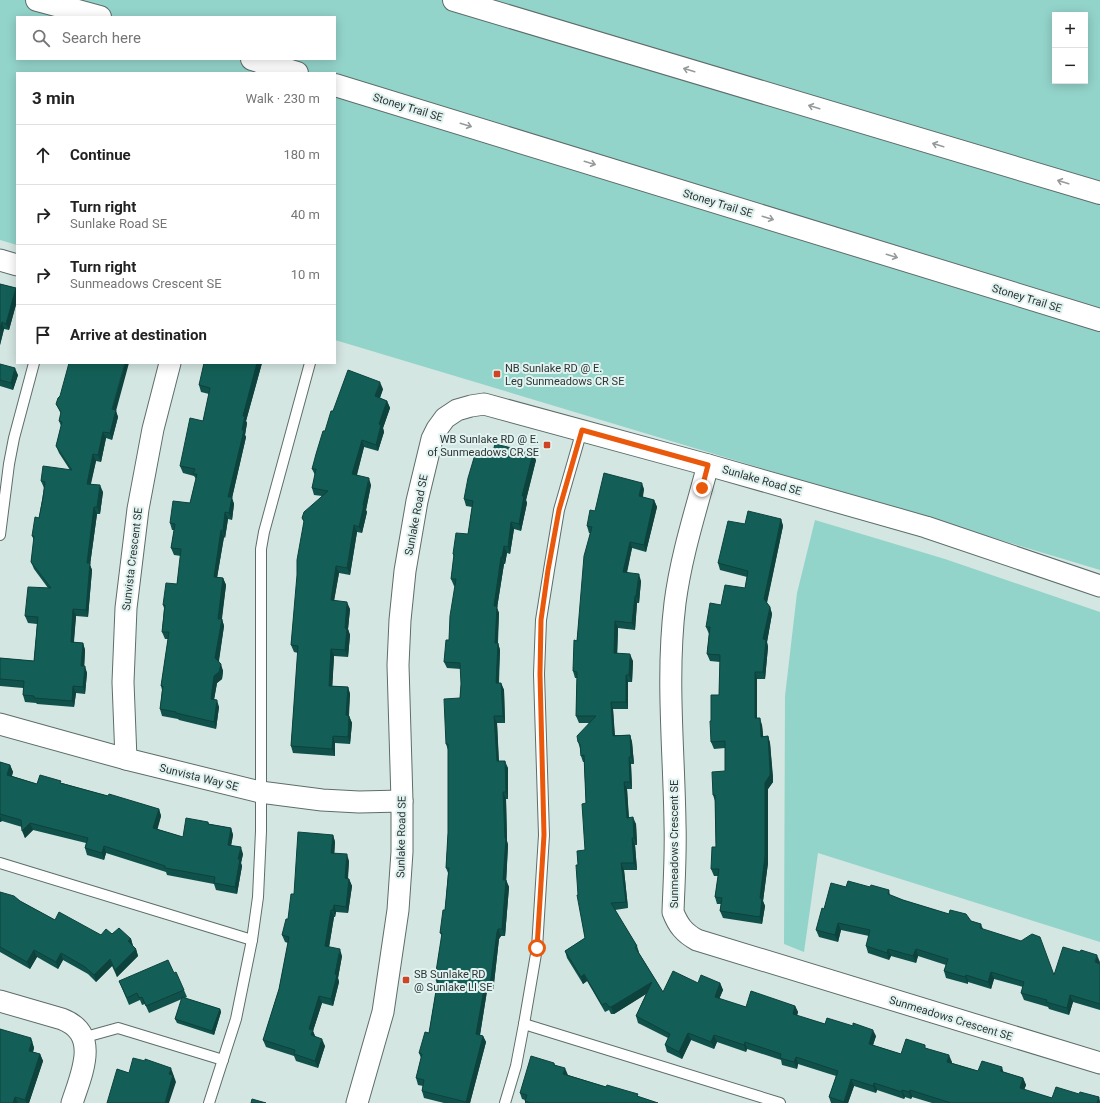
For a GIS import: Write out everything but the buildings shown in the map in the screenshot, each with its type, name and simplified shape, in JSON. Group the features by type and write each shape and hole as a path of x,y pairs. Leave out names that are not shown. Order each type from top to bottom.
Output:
{"highway":[{"path":"37,0 96,16"},
{"path":"58,0 111,16"},
{"path":"454,0 1100,193"},
{"path":"255,60 294,72"},
{"name":"Stoney Trail SE","path":"336,85 1100,320"}],"street":[{"path":"0,260 16,265"},
{"name":"Sunvista Crescent SE","path":"126,759 123,682 126,608 138,508 153,429 170,364"},
{"name":"Sunlake Road SE","path":"357,1103 383,1012 398,910 402,801 398,665 400,620 405,571 417,501 432,439 445,418 457,410 484,404 708,465 926,527 1100,586"},
{"name":"Sunmeadows Crescent SE","path":"708,465 684,555 676,603 672,645 670,683 675,825 673,912 682,930 697,940 1100,1063"},
{"name":"Sunvista Way SE","path":"0,724 126,759 260,792 322,800 359,802 402,801"},
{"path":"0,1001 68,1022 76,1028 82,1038 86,1051 85,1062 72,1103"}],"lane":[{"path":"0,535 9,464 34,364"},
{"path":"209,1103 236,1019 252,940 258,897 261,831 261,549 264,532 310,364"},
{"path":"505,1103 516,1066 537,948 544,835 540,674 541,620 559,510 582,430"},
{"path":"0,863 252,940"},
{"path":"524,1024 780,1103"},
{"path":"82,1038 118,1028 223,1060"}],"shaded area":[{"path":"0,0 1100,0 1100,570 336,340 336,72 16,72 16,245 0,240"},
{"path":"815,520 945,559 1100,612 1100,942 818,853 804,952 784,944 785,696 797,593"}],"place":[{"name":"NB Sunlake RD @ E. Leg Sunmeadows CR SE","path":"497,374"},
{"name":"WB Sunlake RD @ E. of Sunmeadows CR SE","path":"547,445"},
{"name":"SB Sunlake RD @ Sunlake LI SE","path":"406,980"}],"route":[{"path":"537,948 544,835 540,674 541,620 559,510 582,430 708,465 702,488"}]}
